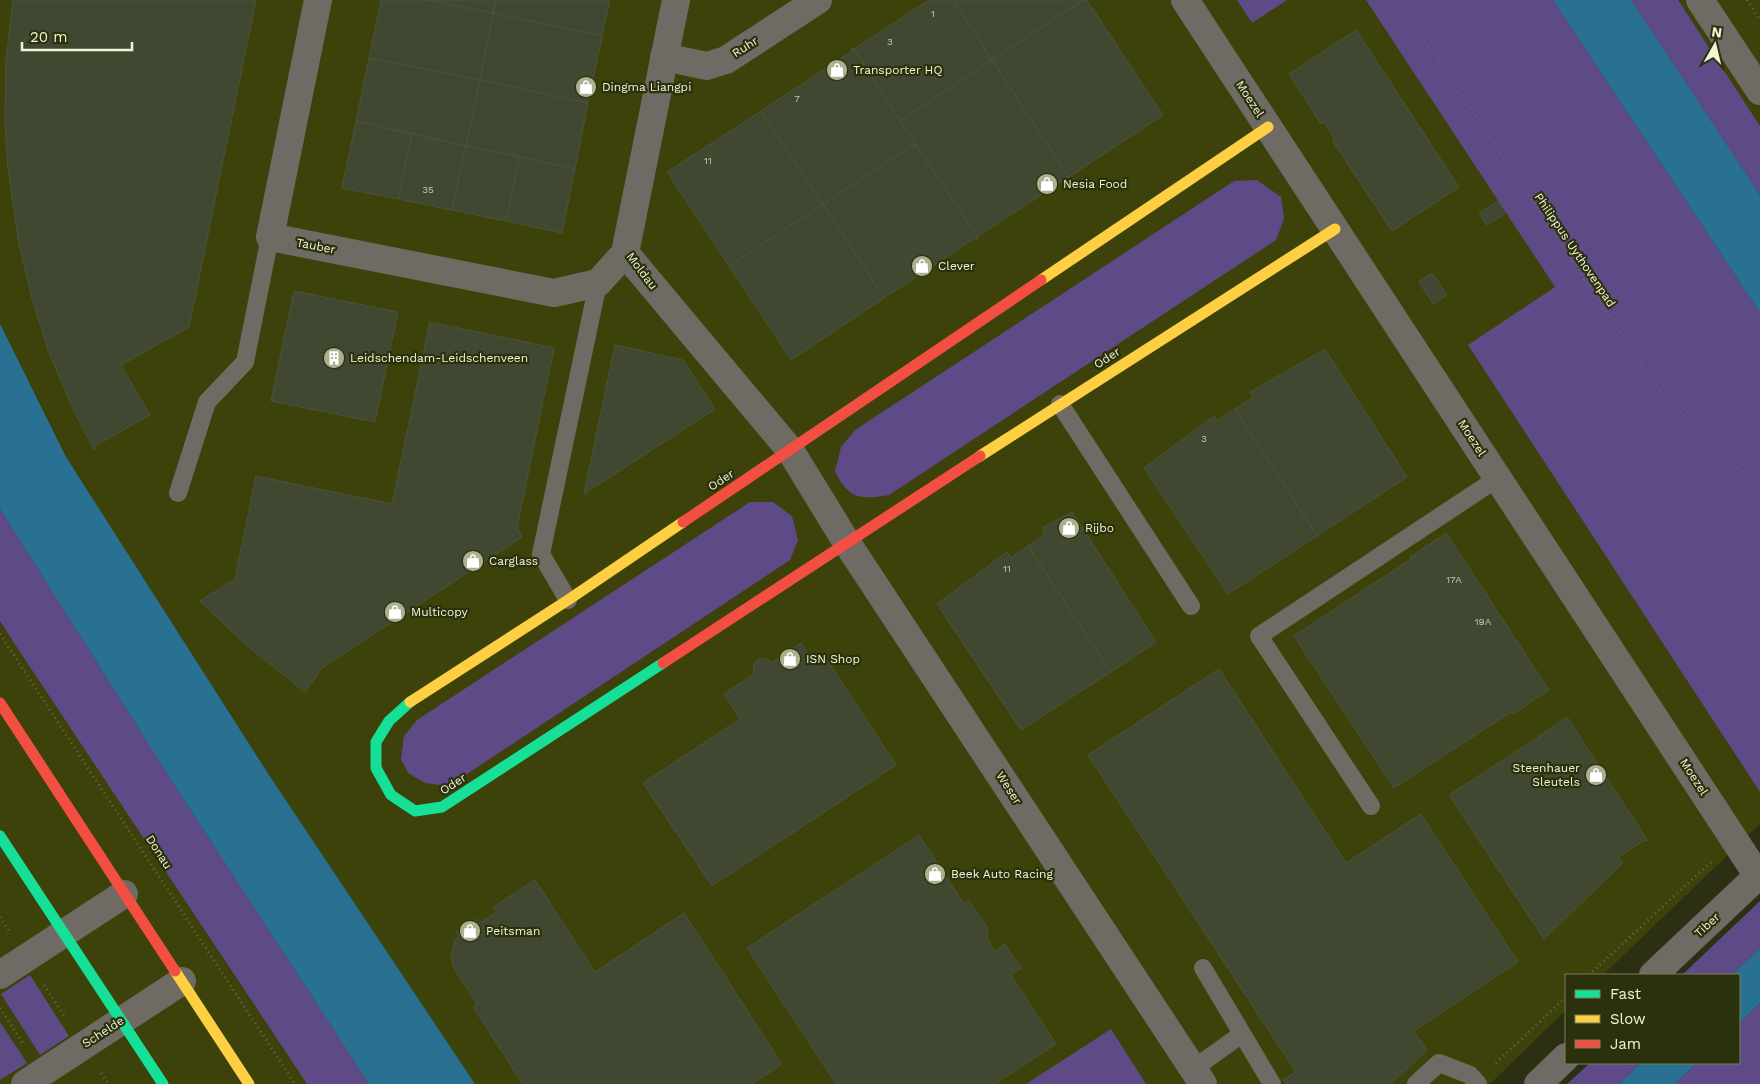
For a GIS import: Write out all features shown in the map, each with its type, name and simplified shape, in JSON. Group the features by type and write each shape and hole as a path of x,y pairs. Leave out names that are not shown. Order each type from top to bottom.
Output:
{"street":[{"path":"270,237 318,0"},
{"name":"Moldau","path":"676,0 625,253 790,450 816,492"},
{"name":"Ruhr","path":"664,57 707,66 726,60 818,0"},
{"name":"Moezel","path":"1185,0 1759,875"},
{"path":"1700,0 1760,91"},
{"name":"Oder","path":"1268,127 568,600 410,702 389,721 376,742 376,768 391,795 415,811 442,807 1060,404 1335,229"},
{"name":"Tauber","path":"270,237 554,293 598,283"},
{"path":"598,283 625,253"},
{"name":"Weser","path":"816,492 847,543 1198,1077"},
{"path":"0,703 249,1084"},
{"path":"0,836 163,1084"},
{"name":"Tiber","path":"1654,974 1759,875"},
{"path":"0,975 124,894"},
{"name":"Schelde","path":"25,1084 182,981"},
{"path":"1538,1084 1565,1058"}],"lane":[{"path":"178,493 207,402 245,362 270,237"},
{"path":"568,600 541,554 598,283"},
{"path":"1060,404 1191,606"},
{"path":"1371,806 1259,636 1498,478"},
{"path":"1203,968 1272,1084"},
{"path":"1198,1077 1242,1034"},
{"path":"1416,1084 1438,1063 1470,1075 1477,1083"}],"path":[{"name":"Philippus Uythovenpad","path":"1397,0 1660,391 1760,492"},
{"path":"1746,0 1760,20"},
{"name":"Donau","path":"0,634 295,1084"},
{"path":"1591,974 1735,839"},
{"path":"0,917 109,1084"},
{"path":"1477,1083 1565,998"}],"shaded area":[{"path":"0,0 1760,0 1760,824 1604,974 1565,974 1565,1011 1490,1084 0,1084"},
{"path":"1237,0 1287,0 1252,23"},
{"path":"1366,0 1553,0 1760,313 1760,792 1468,345 1555,287"},
{"path":"1631,0 1678,0 1760,126 1760,195"},
{"path":"1257,180 1281,197 1284,219 1276,240 889,495 863,497 850,492 845,487 835,471 841,447 855,430 1234,181"},
{"path":"750,502 773,502 792,516 798,540 790,560 455,782 440,785 425,783 408,773 401,759 404,736 417,720"},
{"path":"0,509 180,794 369,1084 307,1084 16,646 0,621"},
{"path":"1760,901 1760,948 1733,974 1683,974"},
{"path":"30,975 69,1036 40,1055 1,994"},
{"path":"1760,1003 1760,1084 1675,1084 1696,1064 1740,1064 1740,1022"},
{"path":"0,1022 27,1063 0,1080"},
{"path":"1111,1029 1146,1084 1026,1084"},
{"path":"1589,1064 1640,1064 1619,1084 1567,1084"}],"water":[{"path":"1553,0 1631,0 1760,195 1760,313"},
{"path":"0,324 66,457 267,772 475,1084 369,1084 180,794 0,509"},
{"path":"1760,948 1760,1003 1740,1022 1740,974 1733,974"},
{"path":"1640,1064 1696,1064 1675,1084 1619,1084"}],"building":[{"path":"13,0 256,0 189,327 121,365 150,415 95,446 94,450 73,409 48,350 31,295 19,244 8,169 5,124 6,60"},
{"path":"381,0 429,0 493,13 480,80 369,58"},
{"path":"429,0 496,0 493,13"},
{"path":"496,0 610,0 602,36 493,13"},
{"path":"929,0 953,0 992,60 900,121 854,49"},
{"path":"953,0 1084,0 992,60"},
{"path":"1084,0 1087,0 1163,115 1069,177 992,60"},
{"path":"493,13 602,36 588,103 480,80"},
{"path":"1356,30 1459,187 1392,231 1332,140 1335,139 1324,122 1321,124 1289,74"},
{"path":"853,48 915,144 823,204 761,111 852,51 851,49"},
{"path":"369,58 480,80 466,146 356,121"},
{"path":"992,60 1069,177 977,237 900,121"},
{"path":"480,80 588,103 575,169 466,146"},
{"path":"761,111 823,204 729,266 667,172"},
{"path":"356,121 412,134 398,199 342,188"},
{"path":"412,134 466,146 452,210 398,199"},
{"path":"915,144 978,238 977,240 975,238 884,298 823,204"},
{"path":"466,146 520,157 506,221 452,210"},
{"path":"520,157 575,169 562,233 506,221"},
{"path":"1498,201 1506,213 1487,225 1479,213"},
{"path":"823,204 884,298 791,360 729,266"},
{"path":"1432,273 1447,295 1433,304 1419,282"},
{"name":"Leidschendam-Leidschenveen","path":"294,291 398,312 375,422 271,401"},
{"path":"430,322 554,348 517,528 522,537 322,668 305,692 246,645 200,601 235,579 256,476 392,504"},
{"path":"615,345 683,360 715,409 584,494"},
{"path":"1325,349 1407,477 1317,536 1235,409 1253,397 1250,392"},
{"path":"1235,409 1317,536 1228,594 1144,468 1214,416 1217,421"},
{"path":"1072,512 1156,642 1111,672 1028,546 1045,534 1042,528"},
{"path":"1446,533 1549,690 1513,714 1511,712 1394,788 1294,636 1411,559 1410,557"},
{"path":"1028,546 1111,672 1021,730 937,604 1007,552 1011,558"},
{"path":"801,643 817,668 828,661 896,765 712,886 643,783 740,719 724,694 754,674 753,667 758,659 768,659 771,663"},
{"path":"1219,669 1346,863 1421,814 1518,962 1414,1031 1427,1050 1391,1084 1286,1084 1283,1080 1296,1072 1088,755"},
{"path":"1567,717 1648,841 1645,840 1620,856 1619,858 1623,863 1544,939 1449,795 1540,737"},
{"path":"919,835 964,904 969,901 988,928 987,938 995,951 1005,944 1021,968 1011,975 1056,1044 995,1084 836,1084 747,948"},
{"path":"535,880 595,972 684,913 782,1064 752,1084 523,1084 473,1007 477,1004 453,967 451,958 455,940 459,936 456,932 475,919 478,924 496,912 493,907"}],"traffic: fast":[{"path":"410,702 389,721 376,742 376,768 391,795 415,811 442,807 663,663"},
{"path":"0,836 163,1084"}],"traffic: slow":[{"path":"1041,280 1268,127"},
{"path":"980,456 1335,229"},
{"path":"410,702 568,600 683,522"},
{"path":"175,971 249,1084"}],"traffic: jam":[{"path":"683,522 1041,280"},
{"path":"663,663 980,456"},
{"path":"0,703 175,971"}],"place":[{"name":"Transporter HQ","path":"837,70"},
{"name":"Dingma Liangpi","path":"586,87"},
{"name":"Nesia Food","path":"1047,184"},
{"name":"Clever","path":"922,266"},
{"name":"Leidschendam-Leidschenveen","path":"334,358"},
{"name":"Rijbo","path":"1069,528"},
{"name":"Carglass","path":"473,561"},
{"name":"Multicopy","path":"395,612"},
{"name":"ISN Shop","path":"790,659"},
{"name":"Steenhauer Sleutels","path":"1596,775"},
{"name":"Beek Auto Racing","path":"935,874"},
{"name":"Peitsman","path":"470,931"}]}
